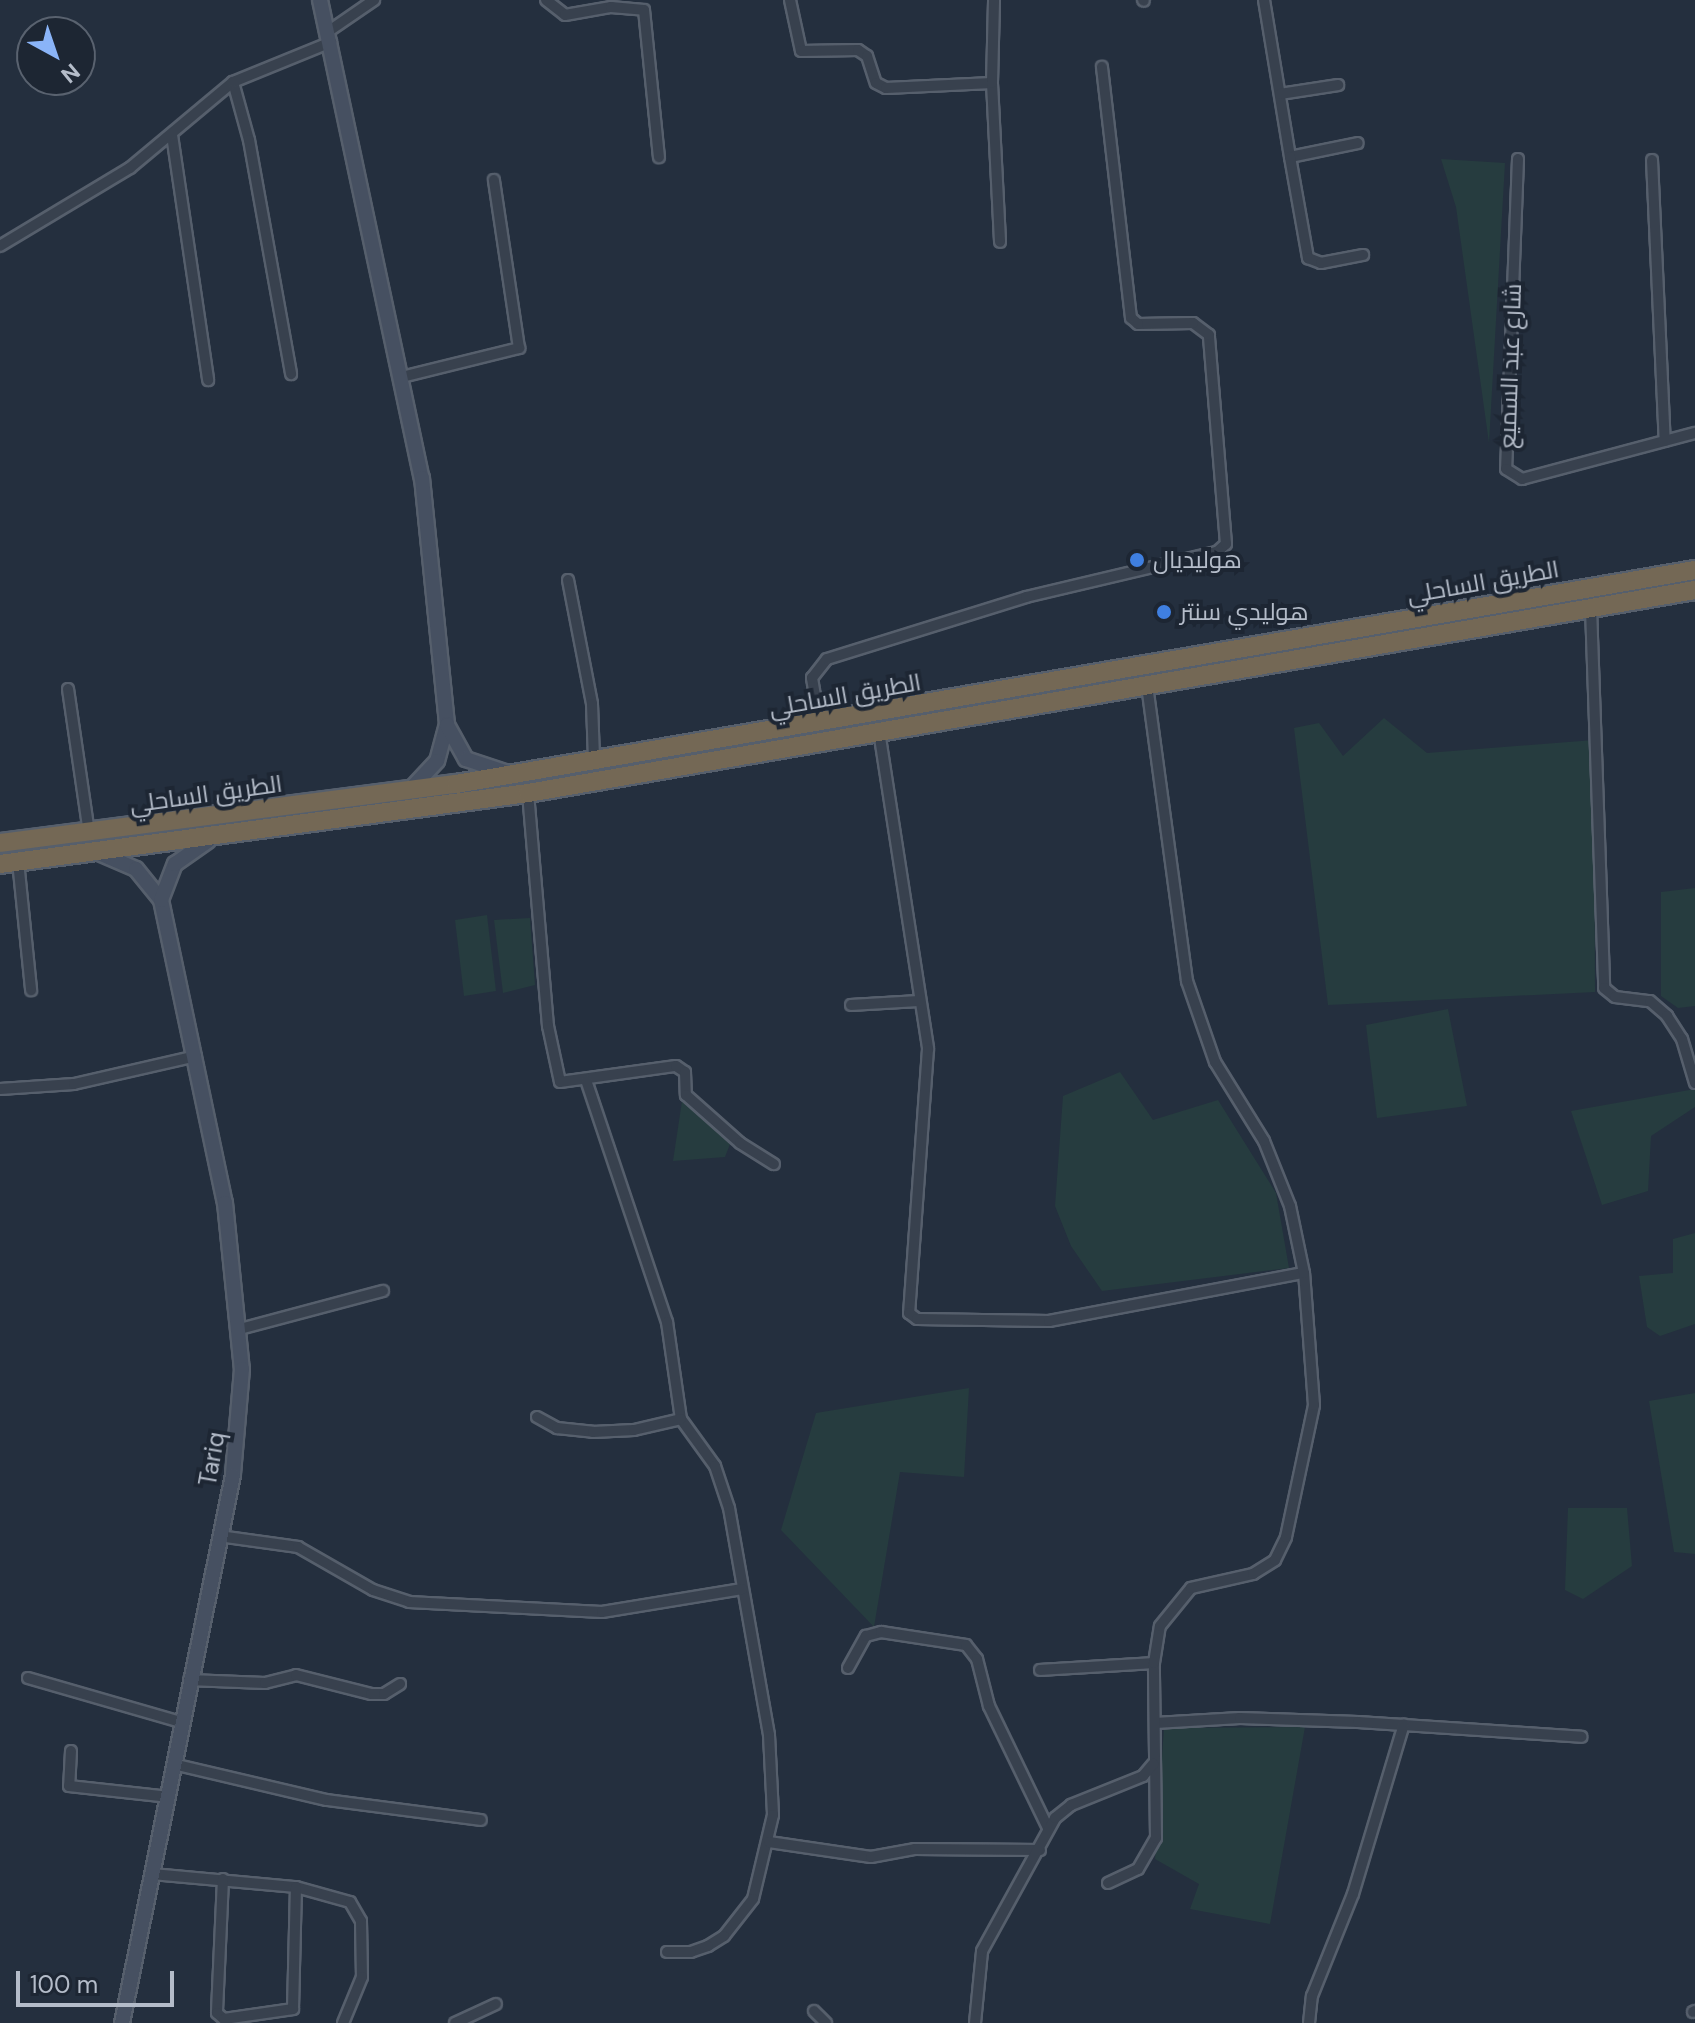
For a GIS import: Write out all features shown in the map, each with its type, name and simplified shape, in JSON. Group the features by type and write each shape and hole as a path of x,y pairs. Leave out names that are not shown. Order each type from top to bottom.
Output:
{"highway":[{"name":"الطريق الساحلي","path":"0,843 410,790 820,725 1695,570"},
{"name":"الطريق الساحلي","path":"9,863 528,793 1695,590"}],"main road":[{"path":"320,0 422,478 447,724 437,761 410,790"},
{"path":"447,724 466,759 508,773"},
{"path":"95,852 136,869 161,900 175,864 193,847 218,836"},
{"name":"Tariq","path":"122,2023 239,1436 240,1329 225,1203 161,900"}],"street":[{"path":"0,246 130,168 233,82 330,36 374,0"},
{"path":"546,0 565,15 611,7 644,10 659,157"},
{"path":"790,0 801,51 858,50 867,56 876,83 886,88 992,83"},
{"path":"994,0 992,156 1000,242"},
{"path":"1264,0 1308,258 1321,263 1363,255"},
{"path":"820,725 812,678 827,659 1026,597 1217,552 1226,544 1209,335 1193,323 1138,324 1131,318 1102,67"},
{"path":"233,82 249,140 291,374"},
{"path":"1280,94 1338,85"},
{"path":"172,135 208,380"},
{"path":"1290,157 1358,143"},
{"name":"شارع عبد السميع","path":"1518,159 1506,469 1522,479 1695,433"},
{"path":"1652,160 1665,441"},
{"path":"402,377 519,348 494,180"},
{"path":"568,580 592,704 594,759"},
{"path":"1591,608 1604,988 1615,997 1650,1001 1667,1016 1682,1039 1695,1083"},
{"path":"1108,1883 1129,1876 1154,1847 1158,1800 1153,1764 1154,1663 1160,1626 1183,1594 1266,1569 1286,1537 1314,1405 1304,1273 1290,1206 1270,1154 1215,1062 1187,981 1147,687"},
{"path":"68,689 89,833"},
{"path":"879,731 928,1074 909,1260 912,1317 1049,1321 1304,1273"},
{"path":"528,793 548,1026 558,1077 563,1084 653,1066 682,1068 686,1095 748,1149 774,1164"},
{"path":"9,863 31,990"},
{"path":"851,1005 918,1001"},
{"path":"0,1089 74,1084 196,1056"},
{"path":"586,1080 667,1322 681,1419 715,1466 723,1486 769,1735 773,1792 769,1842 753,1899 735,1925 699,1949 667,1952"},
{"path":"240,1329 383,1291"},
{"path":"537,1417 557,1428 593,1432 681,1419"},
{"path":"219,1536 298,1547 373,1590 409,1602 602,1612 742,1589"},
{"path":"848,1668 866,1636 881,1632 966,1645 977,1659 989,1706 1048,1828"},
{"path":"1040,1670 1154,1663"},
{"path":"189,1680 265,1683 296,1675 371,1694 384,1694 400,1684"},
{"path":"28,1678 180,1722"},
{"path":"1155,1723 1240,1718 1404,1724 1581,1737"},
{"path":"1309,2023 1312,1996 1357,1882 1404,1724"},
{"path":"71,1751 69,1786 169,1797"},
{"path":"173,1764 327,1800 481,1820"},
{"path":"975,2023 982,1951 1040,1850 1048,1828 1071,1805 1128,1783 1153,1764"},
{"path":"769,1842 862,1857 915,1849 1040,1850"},
{"path":"152,1874 296,1887 350,1902 361,1921 362,1977 343,2023"},
{"path":"223,1879 217,2013 224,2019 293,2009 296,1887"},
{"path":"455,2023 496,2004"},
{"path":"814,2011 826,2023"}],"green space":[{"path":"1441,159 1505,163 1489,443 1456,207"},
{"path":"1384,718 1427,753 1594,740 1595,992 1328,1005 1294,728 1319,723 1343,756"},
{"path":"1695,888 1695,1006 1678,1008 1661,996 1661,892"},
{"path":"487,915 496,991 464,996 455,920"},
{"path":"530,918 535,985 503,993 494,920"},
{"path":"1448,1009 1467,1106 1377,1118 1366,1025"},
{"path":"1120,1072 1153,1120 1218,1100 1276,1193 1289,1268 1102,1291 1071,1246 1055,1206 1063,1096"},
{"path":"1695,1089 1695,1107 1651,1136 1648,1191 1602,1205 1571,1111"},
{"path":"682,1101 730,1144 725,1157 673,1161"},
{"path":"1695,1233 1695,1324 1660,1336 1647,1327 1639,1276 1673,1273 1673,1239"},
{"path":"969,1388 964,1477 900,1472 874,1627 781,1530 816,1413"},
{"path":"1695,1393 1695,1554 1674,1552 1649,1401"},
{"path":"1568,1508 1627,1508 1632,1566 1583,1599 1565,1590"},
{"path":"1305,1727 1270,1924 1190,1909 1199,1884 1155,1859 1164,1728"}],"place":[{"name":"هوليديال","path":"1137,560"},
{"name":"هوليدي سنتر","path":"1164,612"}]}
